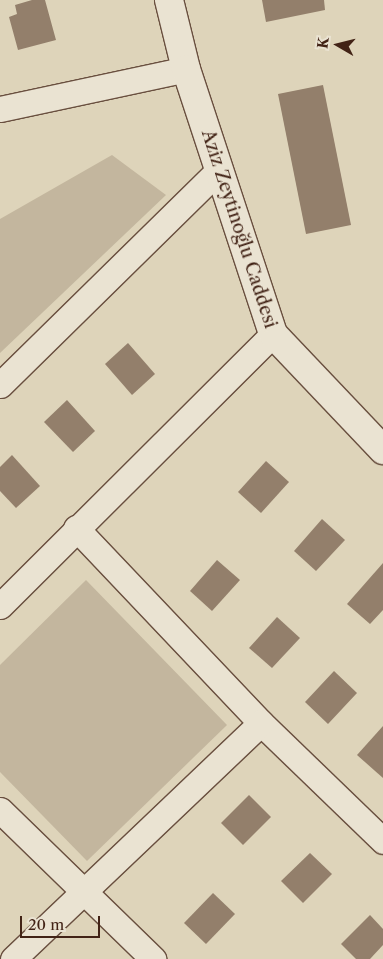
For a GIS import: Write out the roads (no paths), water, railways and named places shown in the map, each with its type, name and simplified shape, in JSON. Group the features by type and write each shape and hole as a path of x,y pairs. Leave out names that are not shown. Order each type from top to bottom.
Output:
{"main road":[{"name":"Aziz Zeytinoğlu Caddesi","path":"169,0 186,69 273,334 383,450"}],"street":[{"path":"0,109 186,69"},
{"path":"0,385 219,170"},
{"path":"0,606 76,528 273,334"},
{"path":"76,528 261,723 383,841"},
{"path":"12,959 85,893 261,723"},
{"path":"0,810 153,959"}]}
